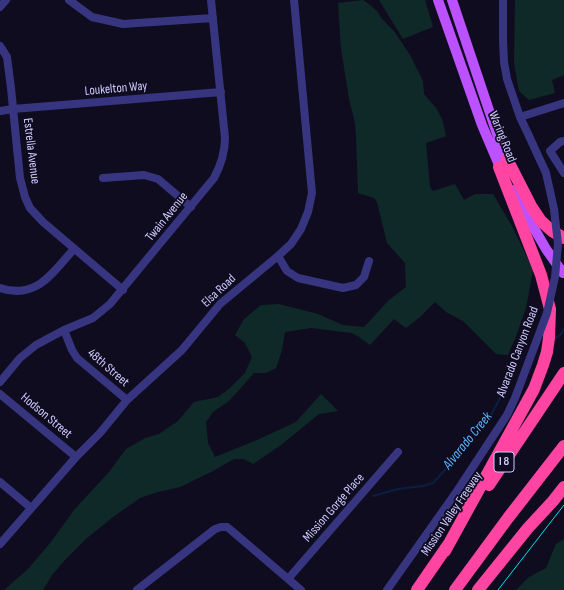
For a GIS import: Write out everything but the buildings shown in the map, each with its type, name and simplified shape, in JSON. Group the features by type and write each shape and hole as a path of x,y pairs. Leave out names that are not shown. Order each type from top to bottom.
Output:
{"highway":[{"path":"503,163 541,221 564,238"},
{"path":"445,550 534,389 543,365 549,338 550,309 541,275 503,163"},
{"name":"Mission Valley Freeway","path":"417,590 564,373"},
{"path":"455,590 564,446"},
{"path":"478,590 528,528 564,487"}],"main road":[{"name":"Waring Road","path":"438,0 482,125 551,246 564,274"},
{"name":"Waring Road","path":"452,0 498,137 503,163"}],"street":[{"path":"0,7 6,0"},
{"path":"69,0 92,17 123,24 213,18"},
{"name":"Twain Avenue","path":"0,382 20,358 36,344 93,318 110,304 214,178 219,168 225,148 225,138 211,0"},
{"name":"Elsa Road","path":"0,544 100,433 127,400 182,350 220,304 291,244 301,229 308,212 312,193 294,0"},
{"name":"Alvarado Canyon Road","path":"387,590 457,491 506,415 515,398 547,313 556,277 558,244 554,209 546,173 520,117 507,79 504,62 503,0"},
{"name":"Estrella Avenue","path":"0,46 7,58 20,178 25,197 30,208 42,222 123,290"},
{"name":"Loukelton Way","path":"0,111 221,92"},
{"path":"520,117 564,103"},
{"path":"564,141 560,142 550,151 564,173"},
{"path":"103,178 144,175 158,179 191,207"},
{"path":"0,288 10,291 29,290 37,286 46,280 74,249"},
{"path":"278,256 287,271 298,278 343,288 356,285 364,277 370,261"},
{"name":"48th Street","path":"64,330 77,358 127,400"},
{"name":"Hodson Street","path":"0,394 76,458"},
{"name":"Mission Gorge Place","path":"288,579 398,452"},
{"path":"0,482 31,508"},
{"path":"137,590 215,529 221,527 227,527 301,590"}],"green space":[{"path":"363,0 377,11 382,19 394,31 410,55 423,81 424,94 436,108 442,119 446,136 426,143 430,187 433,191 455,184 464,200 475,194 493,194 513,228 533,270 526,308 508,355 496,354 463,321 446,312 435,302 406,328 394,319 370,345 352,333 311,328 285,332 282,350 276,368 266,373 254,373 230,400 213,412 206,422 208,443 215,457 296,422 321,394 338,411 319,414 281,445 253,464 244,459 234,459 180,487 140,498 87,538 52,575 43,590 4,590 28,569 51,542 74,510 109,472 126,449 145,438 159,434 178,421 194,402 218,397 230,388 245,373 252,357 245,343 235,335 244,319 261,305 279,304 318,314 343,325 364,327 389,300 406,287 405,263 387,243 377,202 374,198 358,193 355,123 349,99 341,48 338,3"},
{"path":"379,0 425,0 433,27 403,39"},
{"path":"515,0 564,0 564,75 552,80 555,93 529,100 519,91 514,63"},
{"path":"564,539 564,590 516,590 529,577 546,568 556,544"}],"waterway":[{"name":"Alvarado Creek","path":"556,338 564,329"},
{"name":"Alvarado Creek","path":"373,496 398,489 423,486 433,483 487,422 499,400 516,348 520,344 524,343"}],"tram line":[{"path":"498,590 564,505"}]}
